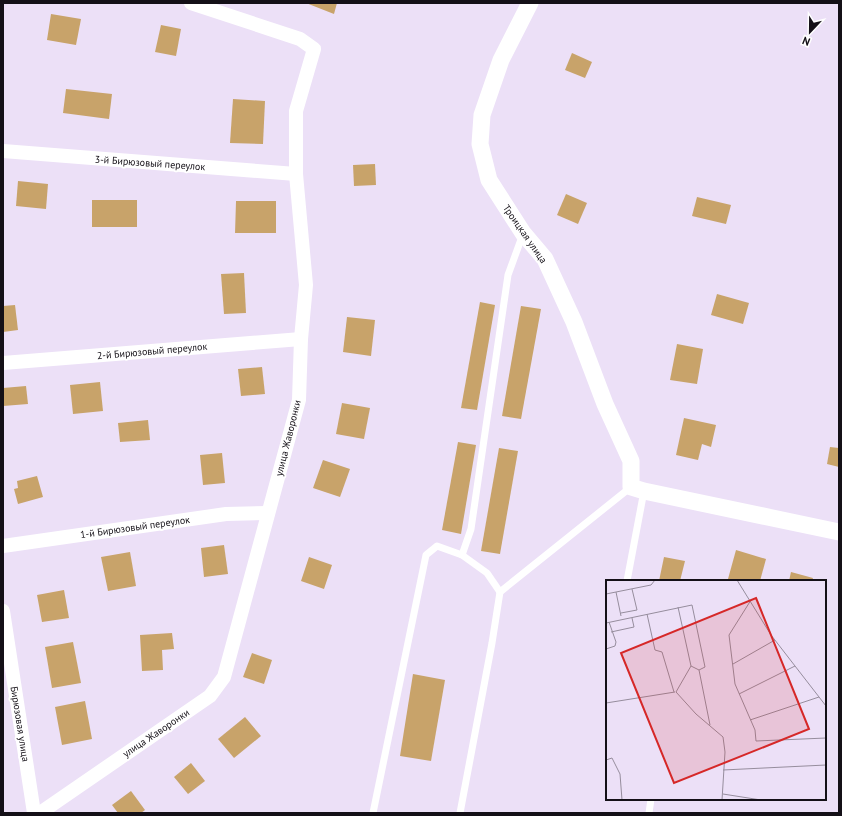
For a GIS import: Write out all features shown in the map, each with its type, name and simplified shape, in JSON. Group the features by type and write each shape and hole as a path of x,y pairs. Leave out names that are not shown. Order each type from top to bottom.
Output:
{"street":[{"name":"улица Жаворонки","path":"40,813 210,696 224,677 299,400 301,339 306,285 296,174 296,110 314,49 300,39 191,3"},
{"name":"Троицкая улица","path":"530,3 501,60 482,115 480,144 489,180 523,233 545,259 574,322 604,404 631,461 637,489"},
{"name":"3-й Бирюзовый переулок","path":"3,152 296,174"},
{"name":"2-й Бирюзовый переулок","path":"3,363 301,339"},
{"path":"637,489 839,532"},
{"name":"1-й Бирюзовый переулок","path":"3,546 226,514 268,513"},
{"name":"Бирюзовая улица","path":"3,611 34,813"}],"lane":[{"path":"462,555 471,529 508,275 523,233"},
{"path":"626,580 637,489"},
{"path":"500,592 637,489"},
{"path":"373,813 426,555 437,546 462,555 487,573 500,592 492,643 460,813"},
{"path":"649,813 651,800"}],"building":[{"path":"306,3 337,3 334,14"},
{"path":"51,14 81,19 76,45 47,40"},
{"path":"161,25 181,29 176,56 155,52"},
{"path":"572,53 592,62 585,78 565,70"},
{"path":"66,89 112,94 109,119 63,113"},
{"path":"233,99 265,101 263,144 230,143"},
{"path":"375,164 376,185 354,186 353,165"},
{"path":"18,181 48,184 46,209 16,206"},
{"path":"566,194 587,203 578,224 557,215"},
{"path":"697,197 731,205 726,224 692,216"},
{"path":"92,200 137,200 137,227 92,227"},
{"path":"236,201 276,201 276,233 235,233"},
{"path":"244,273 246,313 224,314 221,274"},
{"path":"717,294 749,303 743,324 711,315"},
{"path":"480,302 495,305 477,410 461,408"},
{"path":"15,305 18,330 3,332 3,306"},
{"path":"521,306 541,309 521,419 502,416"},
{"path":"347,317 375,320 371,356 343,352"},
{"path":"677,344 703,349 697,384 670,380"},
{"path":"262,367 265,394 241,396 238,369"},
{"path":"100,382 103,411 73,414 70,385"},
{"path":"26,386 28,404 3,406 3,388"},
{"path":"342,403 370,408 364,439 336,434"},
{"path":"684,418 716,425 711,447 702,444 698,460 676,455"},
{"path":"148,420 150,440 120,442 118,423"},
{"path":"458,442 476,445 461,534 442,530"},
{"path":"830,447 839,448 839,467 827,464"},
{"path":"499,448 518,451 500,554 481,551"},
{"path":"222,453 225,483 203,485 200,455"},
{"path":"323,460 350,469 340,497 313,488"},
{"path":"37,476 43,497 18,504 14,489 18,488 17,481"},
{"path":"224,545 228,574 204,577 201,548"},
{"path":"736,550 766,559 760,580 728,579"},
{"path":"130,552 136,586 108,591 101,557"},
{"path":"309,557 332,565 324,589 301,581"},
{"path":"664,557 685,561 680,580 659,580"},
{"path":"791,572 813,578 812,580 789,580"},
{"path":"64,590 69,618 42,622 37,595"},
{"path":"172,633 174,649 162,650 163,670 142,671 140,635"},
{"path":"73,642 81,683 52,688 45,647"},
{"path":"252,653 272,660 264,684 243,677"},
{"path":"413,674 445,680 431,761 400,756"},
{"path":"85,701 92,739 62,745 55,707"},
{"path":"245,717 261,736 234,758 218,739"},
{"path":"191,763 205,781 188,794 174,777"},
{"path":"131,791 145,810 141,813 118,813 112,805"}]}
